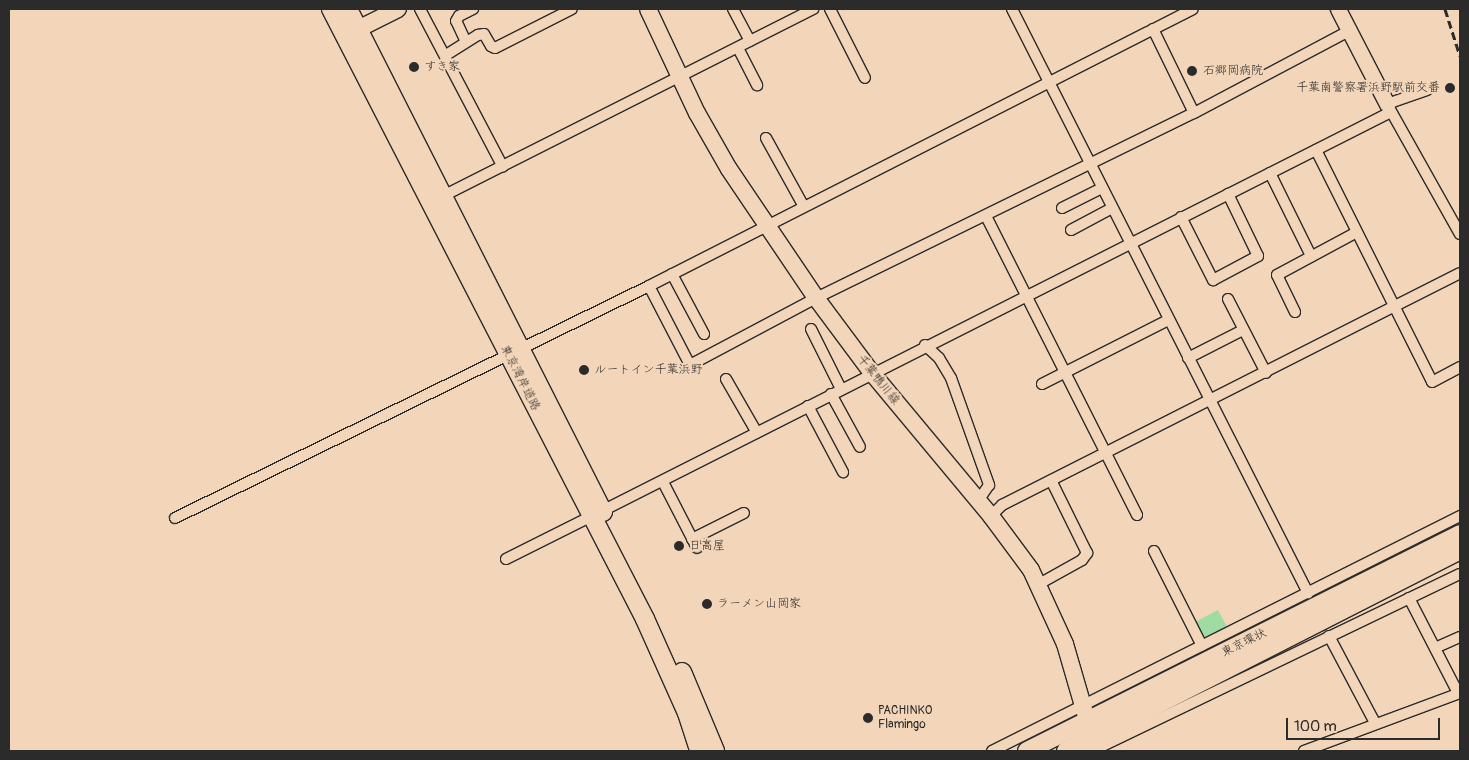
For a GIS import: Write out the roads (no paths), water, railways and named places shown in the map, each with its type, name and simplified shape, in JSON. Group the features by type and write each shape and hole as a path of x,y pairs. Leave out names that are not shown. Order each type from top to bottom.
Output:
{"highway":[{"name":"東京湾岸道路","path":"331,9 351,32 443,196 515,352"},
{"name":"東京湾岸道路","path":"348,9 351,32 597,513 671,647 715,751"},
{"name":"東京湾岸道路","path":"597,513 666,662 700,751"},
{"name":"東京環状","path":"1027,751 1084,713 1460,534"},
{"name":"東京環状","path":"1066,751 1094,747 1246,667 1460,550"}],"main road":[{"path":"351,32 398,9"},
{"name":"千葉鴨川線","path":"648,9 714,144 765,224 816,298 872,373 991,516 1039,584 1065,644 1094,747"},
{"path":"1338,9 1389,108"}],"street":[{"path":"420,9 446,55 503,167"},
{"path":"466,42 456,21 459,16 473,9"},
{"path":"446,55 466,42 484,34 491,46 496,48 572,9"},
{"path":"733,9 750,41"},
{"path":"443,196 738,48 811,9"},
{"path":"830,9 865,78"},
{"path":"1012,9 1308,593"},
{"path":"175,518 649,286 765,224 1193,9"},
{"path":"1152,29 1194,113"},
{"path":"649,286 690,365 816,298 1194,113 1349,31"},
{"path":"738,48 757,85"},
{"path":"506,559 663,482 925,345 1316,150 1389,108 1427,90"},
{"path":"1389,108 1460,234"},
{"path":"766,138 803,205"},
{"path":"1316,150 1355,233 1432,382 1459,371"},
{"path":"1270,173 1312,256"},
{"path":"1062,208 1102,188"},
{"path":"1181,217 1213,280 1258,256 1228,194"},
{"path":"1071,230 1112,208"},
{"path":"986,216 1137,515"},
{"path":"1295,312 1276,275 1355,233"},
{"path":"991,516 1002,505 1266,373 1460,273"},
{"path":"672,274 704,334"},
{"path":"1228,299 1266,373"},
{"path":"1042,384 1168,320"},
{"path":"811,329 841,389"},
{"path":"1188,358 1244,330"},
{"path":"925,345 939,358 951,378 989,485 978,501"},
{"path":"726,379 756,433"},
{"path":"831,394 860,447"},
{"path":"808,406 843,472"},
{"path":"1039,584 1082,560 1087,553 1051,480"},
{"path":"663,482 694,543 744,513"},
{"path":"992,751 1048,723 1084,713 1124,685 1460,516"},
{"path":"1154,551 1202,646"},
{"path":"1246,667 1329,636 1460,574"},
{"path":"1304,751 1318,748 1375,723 1459,693 1410,598"},
{"path":"1329,636 1375,723"},
{"path":"1435,648 1460,637"}],"railway":[{"path":"1445,9 1460,56"}],"place":[{"name":"すき家","path":"414,67"},
{"name":"石郷岡病院","path":"1192,71"},
{"name":"千葉南警察署浜野駅前交番","path":"1450,88"},
{"name":"ルートイン千葉浜野","path":"584,370"},
{"name":"日高屋","path":"679,546"},
{"name":"ラーメン山岡家","path":"707,604"},
{"name":"PACHINKO Flamingo","path":"868,718"}]}
